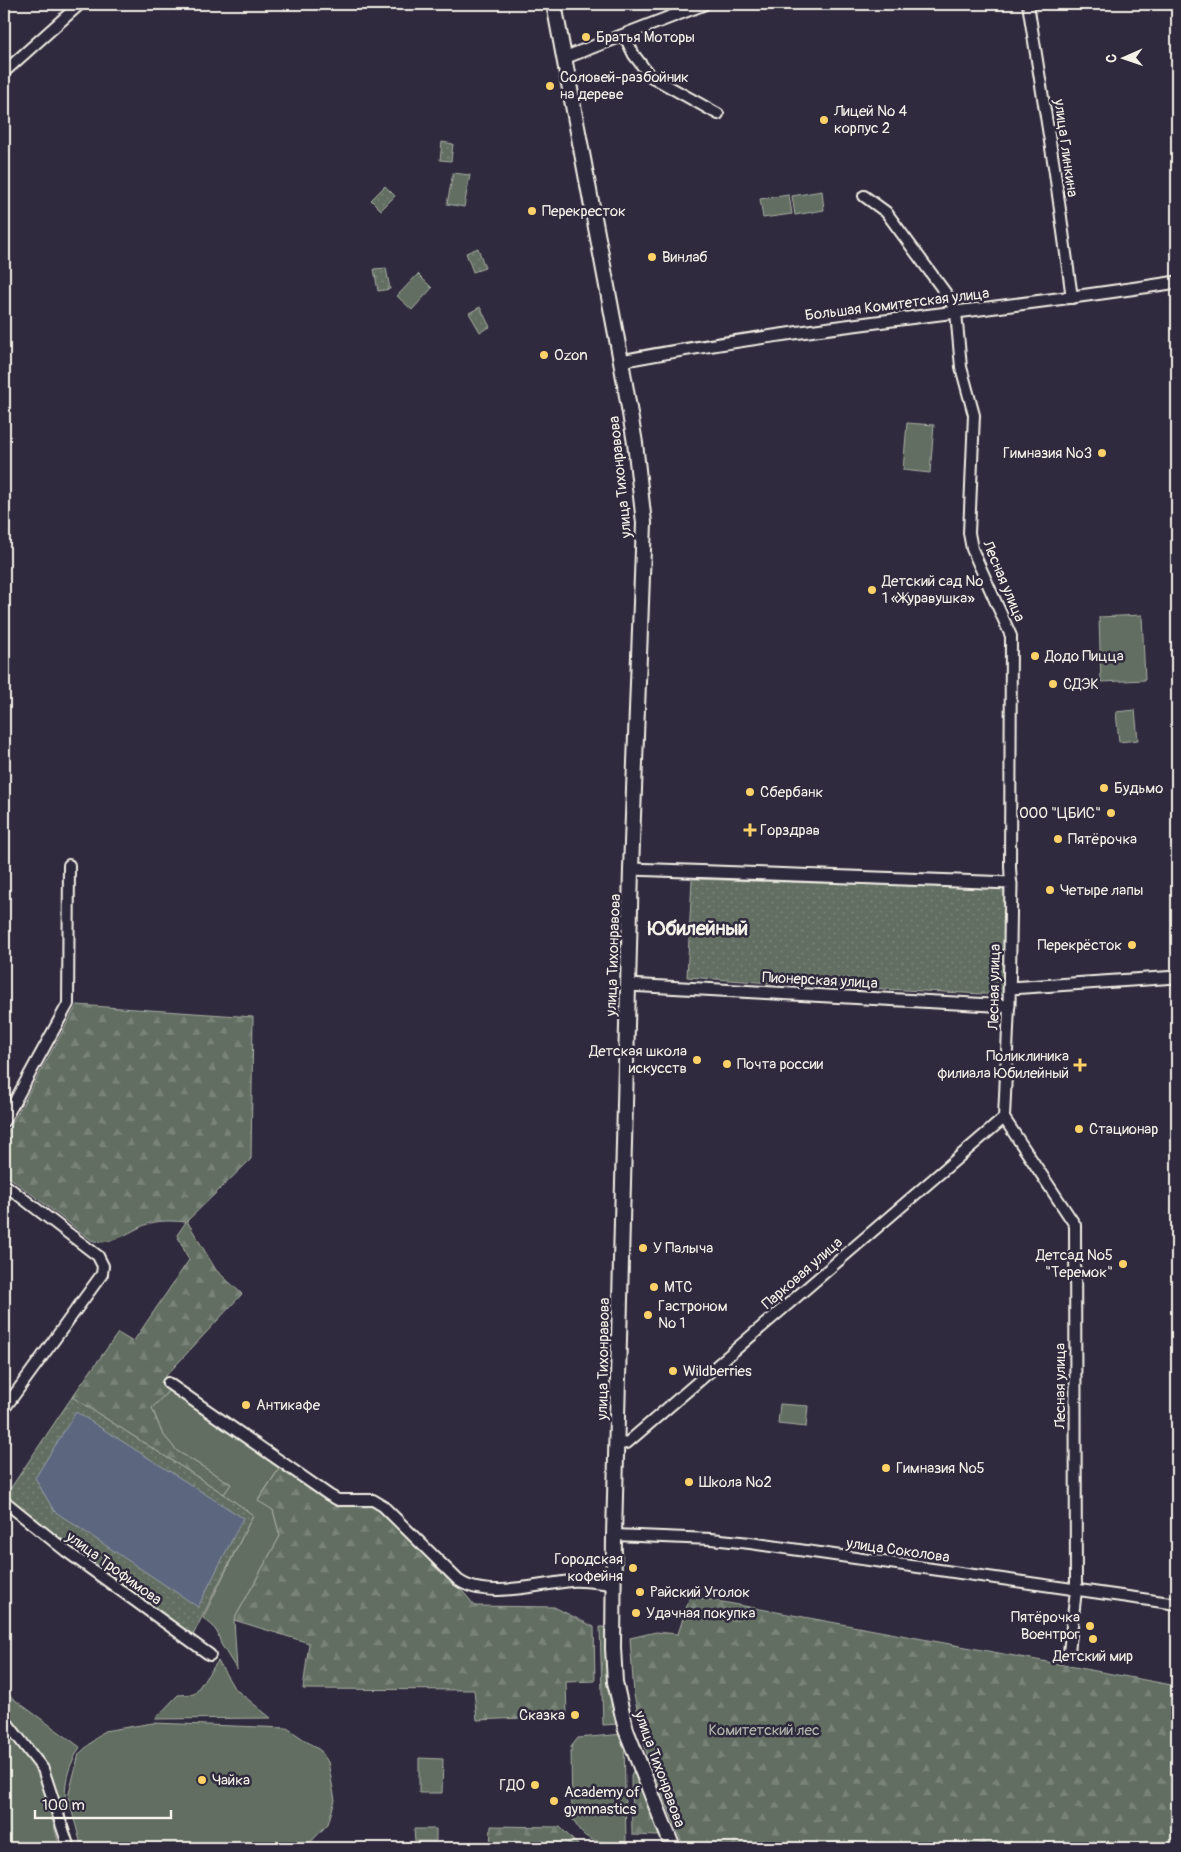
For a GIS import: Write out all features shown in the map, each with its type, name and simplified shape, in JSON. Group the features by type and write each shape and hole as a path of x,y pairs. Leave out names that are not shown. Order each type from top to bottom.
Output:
{"main road":[{"name":"улица Тихонравова","path":"554,4 621,361 635,443 644,523 631,869 614,1535 615,1682 626,1730 673,1848"}],"street":[{"path":"4,72 80,4"},
{"path":"564,58 704,4"},
{"name":"улица Глинкина","path":"1028,4 1055,173 1072,298"},
{"path":"624,35 634,55 650,76 718,114"},
{"path":"864,196 886,212 947,295 956,312"},
{"name":"Большая Комитетская улица","path":"621,361 772,336 1072,298 1177,282"},
{"name":"Лесная улица","path":"956,312 961,367 974,415 969,533 972,549 1011,636 1010,988 1004,1118 1076,1225 1076,1590 1069,1652"},
{"path":"4,1121 68,1004 69,865"},
{"path":"631,869 1011,882"},
{"path":"1010,988 1177,976"},
{"name":"Пионерская улица","path":"628,985 1009,1006"},
{"name":"Парковая улица","path":"617,1444 627,1443 1004,1118"},
{"path":"4,1184 98,1256 103,1270 102,1274 4,1409"},
{"path":"168,1383 329,1495 338,1500 373,1500 383,1506 466,1586 477,1589 521,1588 574,1581 613,1584"},
{"name":"улица Трофимова","path":"4,1501 66,1552 210,1655"},
{"name":"улица Соколова","path":"614,1535 712,1539 750,1543 1177,1604"},
{"path":"4,1719 43,1770 69,1848"}],"green space":[{"path":"442,142 453,144 451,161 440,160"},
{"path":"453,173 470,175 464,207 447,204"},
{"path":"385,186 395,196 381,210 371,200"},
{"path":"822,191 824,210 795,215 792,196"},
{"path":"789,195 792,214 763,218 760,199"},
{"path":"478,248 485,268 473,272 466,253"},
{"path":"386,268 390,289 378,291 374,269"},
{"path":"418,274 432,288 412,310 397,296"},
{"path":"480,307 490,327 480,332 469,313"},
{"path":"907,423 934,425 930,473 903,470"},
{"path":"1142,615 1145,680 1101,682 1099,617"},
{"path":"1135,710 1138,740 1119,742 1116,712"},
{"path":"692,879 1007,889 1003,995 687,977"},
{"path":"77,1005 253,1017 251,1159 187,1221 216,1270 242,1294 163,1379 172,1387 152,1408 162,1433 177,1451 231,1484 224,1494 72,1397 118,1333 133,1342 189,1260 177,1235 186,1222 155,1222 144,1225 115,1239 99,1242 91,1240 4,1173 4,1138"},
{"path":"172,1387 281,1466 258,1500 273,1510 280,1536 234,1620 237,1670 221,1644 213,1626 203,1618 253,1515 224,1494 231,1484 177,1451 162,1433 152,1408"},
{"path":"72,1397 224,1494 253,1515 192,1637 4,1498"},
{"path":"780,1404 808,1406 806,1427 778,1424"},
{"path":"281,1466 339,1505 378,1507 475,1606 554,1607 594,1627 595,1681 566,1682 567,1716 477,1720 474,1690 303,1689 309,1643 234,1620 280,1536 273,1510 258,1501"},
{"name":"Комитетский лес","path":"690,1596 1177,1686 1177,1848 684,1848 648,1759 634,1695 630,1638 656,1632 678,1634"},
{"path":"600,1627 608,1627 619,1724 603,1725"},
{"path":"218,1661 234,1688 271,1718 155,1719 178,1695 194,1694"},
{"path":"4,1692 80,1747 66,1780 65,1816 47,1765 4,1709"},
{"name":"Чайка","path":"153,1723 287,1728 321,1751 328,1762 335,1800 328,1824 305,1848 82,1848 68,1797 79,1754 104,1731"},
{"path":"4,1727 40,1775 60,1848 4,1848"},
{"path":"624,1734 626,1842 593,1840 582,1833 572,1817 571,1747 578,1738"},
{"path":"419,1758 443,1759 442,1793 419,1793"},
{"path":"635,1768 659,1836 632,1835 631,1775"},
{"path":"491,1826 560,1827 581,1848 490,1848"},
{"path":"414,1829 436,1829 436,1841 415,1841"}],"water":[{"path":"76,1412 243,1518 198,1607 54,1511 35,1478"}],"place":[{"name":"Братья Моторы","path":"586,37"},
{"name":"Соловей-разбойник на дереве","path":"550,86"},
{"name":"Лицей № 4 корпус 2","path":"824,120"},
{"name":"Перекресток","path":"532,211"},
{"name":"Винлаб","path":"652,257"},
{"name":"Ozon","path":"544,355"},
{"name":"Гимназия №3","path":"1102,453"},
{"name":"Детский сад № 1 «Журавушка»","path":"872,590"},
{"name":"Додо Пицца","path":"1035,656"},
{"name":"СДЭК","path":"1053,684"},
{"name":"Будьмо","path":"1104,788"},
{"name":"Сбербанк","path":"750,792"},
{"name":"ООО \"ЦБИС\"","path":"1111,813"},
{"name":"Горздрав","path":"750,830"},
{"name":"Пятёрочка","path":"1058,839"},
{"name":"Четыре лапы","path":"1050,890"},
{"name":"Перекрёсток","path":"1132,945"},
{"name":"Детская школа искусств","path":"697,1060"},
{"name":"Почта россии","path":"727,1064"},
{"name":"Поликлиника филиала Юбилейный","path":"1080,1065"},
{"name":"Стационар","path":"1079,1129"},
{"name":"У Палыча","path":"643,1248"},
{"name":"Детсад №5 \"Теремок\"","path":"1123,1264"},
{"name":"МТС","path":"654,1287"},
{"name":"Гастроном № 1","path":"648,1315"},
{"name":"Wildberries","path":"673,1371"},
{"name":"Антикафе","path":"246,1405"},
{"name":"Гимназия №5","path":"886,1468"},
{"name":"Школа №2","path":"689,1482"},
{"name":"Городская кофейня","path":"633,1568"},
{"name":"Райский Уголок","path":"640,1592"},
{"name":"Удачная покупка","path":"636,1613"},
{"name":"Пятёрочка Воентрог","path":"1090,1626"},
{"name":"Детский мир","path":"1093,1639"},
{"name":"Сказка","path":"575,1715"},
{"name":"Чайка","path":"202,1780"},
{"name":"ГДО","path":"535,1785"},
{"name":"Academy of gymnastics","path":"554,1801"}],"district":[{"name":"Юбилейный","path":"698,928"}]}
